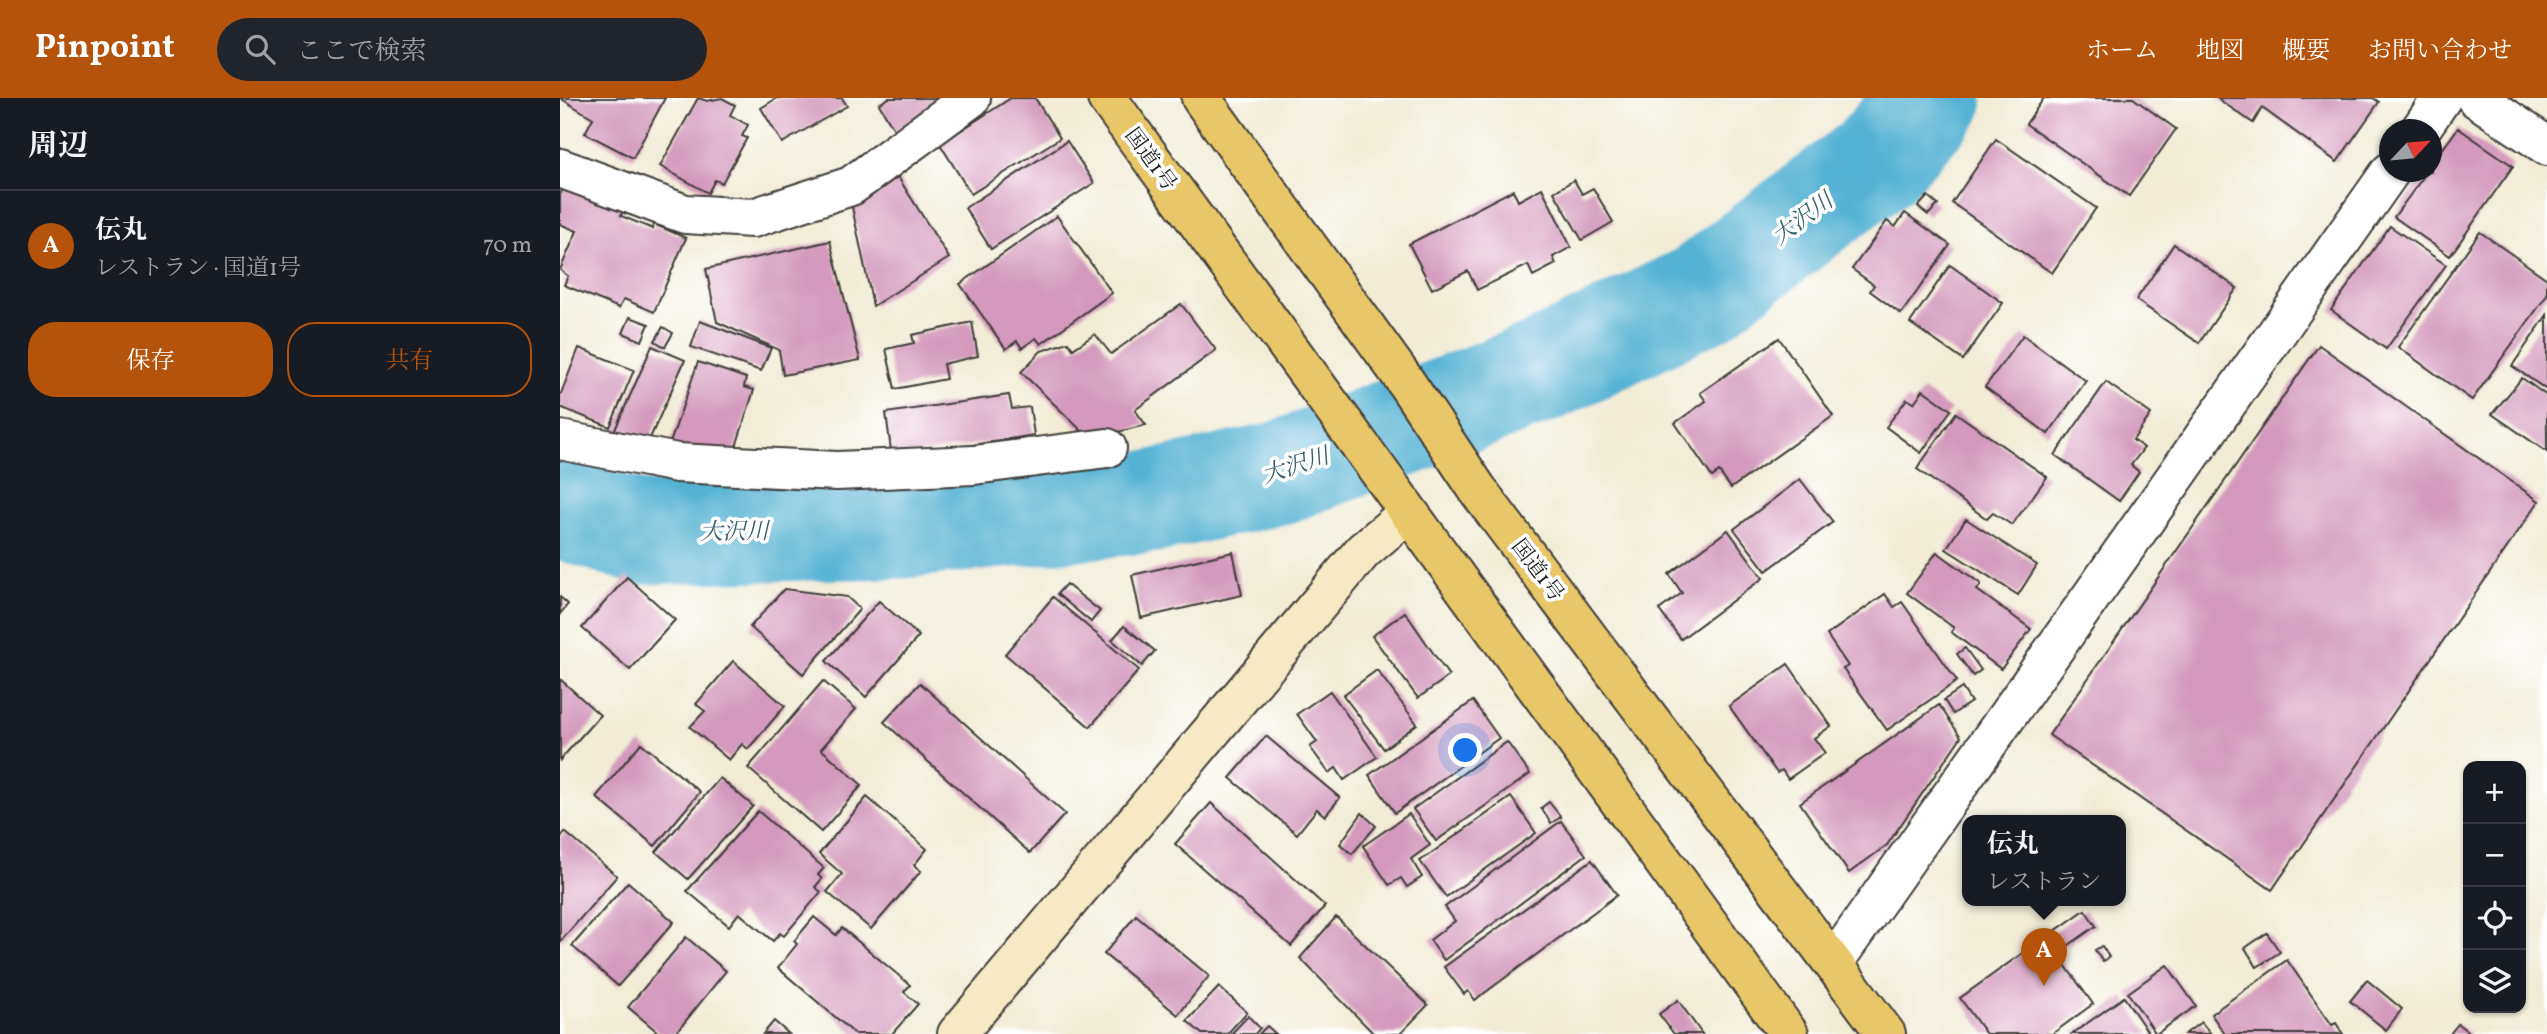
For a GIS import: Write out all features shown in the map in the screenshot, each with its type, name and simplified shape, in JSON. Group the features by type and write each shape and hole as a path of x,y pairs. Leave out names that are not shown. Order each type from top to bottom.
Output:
{"highway":[{"name":"国道1号","path":"1107,98 1384,482 1789,1034"},
{"name":"国道1号","path":"1201,98 1403,378 1454,457 1886,1034"}],"street":[{"path":"560,168 685,214 753,218 851,186 971,98"},
{"path":"2428,119 2442,98"},
{"path":"2476,98 2547,146"},
{"path":"1834,962 2383,182"},
{"path":"560,440 677,463 837,471 974,465 1107,448"},
{"path":"957,1034 1363,551 1408,513"}],"building":[{"path":"560,98 665,98 633,158 585,133 593,118"},
{"path":"698,98 707,101 722,98 735,105 730,115 748,125 742,136 747,138 722,183 715,180 708,193 660,166"},
{"path":"777,98 842,98 847,106 782,143 761,108"},
{"path":"889,98 950,98 895,131 879,104"},
{"path":"1011,98 1035,98 1060,138 971,194 940,144"},
{"path":"2044,98 2133,98 2176,129 2129,196 2026,124"},
{"path":"2217,98 2373,98 2379,102 2337,162 2262,108 2253,123"},
{"path":"2458,128 2513,166 2450,256 2394,217 2420,182 2442,182 2442,150"},
{"path":"1996,139 2096,208 2052,273 1952,203"},
{"path":"1067,141 1094,183 991,249 965,208"},
{"path":"898,177 949,258 873,306 852,207"},
{"path":"1574,180 1582,194 1593,188 1613,222 1582,240 1554,192"},
{"path":"565,183 623,208 621,216 653,229 654,224 686,238 654,312 624,299 619,308 564,285 568,276 560,270 577,231 560,224 560,195"},
{"path":"1542,188 1571,247 1553,257 1556,264 1533,276 1528,265 1477,290 1468,271 1432,289 1409,244 1513,190 1518,201"},
{"path":"1928,196 1938,205 1928,215 1918,207"},
{"path":"1905,213 1950,245 1901,314 1870,291 1874,285 1852,269 1887,221 1895,227"},
{"path":"1057,216 1112,293 1041,344 1036,338 1022,348 1017,341 1006,349 960,284"},
{"path":"2390,226 2446,265 2386,349 2331,310"},
{"path":"2480,232 2547,279 2547,295 2472,400 2398,347"},
{"path":"830,241 860,360 783,375 779,350 717,322 706,269"},
{"path":"2174,244 2237,288 2199,343 2136,300"},
{"path":"1950,265 2003,303 1963,360 1910,323"},
{"path":"1181,304 1216,350 1135,410 1146,425 1090,439 1021,372 1041,351 1068,342 1073,349 1095,334 1111,354"},
{"path":"2547,315 2547,390 2512,366"},
{"path":"630,317 649,324 642,341 623,333"},
{"path":"700,321 771,348 761,371 691,347"},
{"path":"972,322 978,356 943,364 946,379 895,389 886,349 914,343 912,335"},
{"path":"663,327 673,333 665,347 655,341"},
{"path":"2023,335 2086,381 2048,434 1985,387"},
{"path":"1779,338 1833,416 1731,488 1719,472 1712,477 1675,423 1706,401 1700,393"},
{"path":"2319,345 2539,501 2272,890 2049,735"},
{"path":"652,346 685,360 647,445 610,441"},
{"path":"579,348 634,370 610,427 560,407 560,396"},
{"path":"698,362 746,378 744,387 754,390 734,453 669,446"},
{"path":"2522,378 2547,396 2547,452 2492,414"},
{"path":"2106,382 2151,414 2133,440 2144,448 2131,465 2139,472 2119,501 2055,455"},
{"path":"1923,390 1951,410 1921,453 1886,427 1907,399 1914,403"},
{"path":"1009,395 1012,409 1030,407 1034,435 892,458 886,413"},
{"path":"1956,413 2047,477 2012,525 1993,513 1987,519 1917,469"},
{"path":"1800,479 1833,522 1766,571 1734,529"},
{"path":"1966,519 2037,565 2018,595 1946,549"},
{"path":"1728,530 1763,578 1681,639 1659,610 1682,593 1669,574"},
{"path":"1233,552 1242,595 1141,618 1132,575"},
{"path":"1937,552 1981,584 1977,590 2031,629 2001,669 1951,632 1954,628 1907,593"},
{"path":"627,577 675,620 630,670 582,628"},
{"path":"1066,584 1100,611 1091,622 1057,594"},
{"path":"784,589 847,597 860,609 803,674 750,627"},
{"path":"1885,594 1894,607 1902,602 1957,681 1887,730 1843,669 1848,666 1827,635"},
{"path":"560,597 568,604 560,614"},
{"path":"1053,597 1139,670 1090,727 1005,654"},
{"path":"879,601 919,636 866,697 826,661"},
{"path":"1405,612 1449,676 1418,698 1372,636"},
{"path":"1124,626 1155,651 1142,666 1112,640"},
{"path":"1965,648 1981,670 1973,676 1957,654"},
{"path":"733,661 785,706 748,749 742,744 729,760 690,727 705,711 696,704"},
{"path":"1788,664 1831,726 1814,738 1825,753 1788,779 1782,770 1777,773 1729,706"},
{"path":"1377,670 1417,724 1384,749 1343,695"},
{"path":"560,679 600,715 560,760"},
{"path":"823,681 856,709 821,749 862,785 821,832 748,768"},
{"path":"920,683 1065,814 1030,853 884,722"},
{"path":"1962,688 1971,702 1953,714 1944,700"},
{"path":"1330,691 1377,757 1344,780 1336,768 1329,773 1310,747 1317,742 1297,714"},
{"path":"1473,701 1499,738 1395,813 1369,775"},
{"path":"1939,705 1961,737 1887,845 1849,873 1800,803"},
{"path":"1266,736 1340,798 1325,816 1317,809 1297,834 1230,778"},
{"path":"1507,742 1530,774 1436,841 1413,809"},
{"path":"641,743 700,792 655,846 596,797"},
{"path":"720,778 753,806 688,879 656,852"},
{"path":"867,797 927,849 914,865 921,871 871,929 827,892 842,874 819,854"},
{"path":"1511,797 1536,833 1446,897 1420,861"},
{"path":"1549,802 1561,817 1551,823 1541,808"},
{"path":"1211,803 1325,906 1291,946 1175,844"},
{"path":"758,811 824,868 818,875 822,879 815,887 821,892 784,936 780,933 773,941 739,913 729,926 687,891"},
{"path":"1362,813 1376,826 1352,854 1340,844"},
{"path":"1409,814 1430,845 1411,859 1422,877 1407,887 1401,878 1389,885 1363,846"},
{"path":"1561,821 1586,855 1444,960 1430,940 1455,921 1445,907"},
{"path":"565,832 617,876 560,942 560,838"},
{"path":"1592,860 1617,895 1475,1000 1468,991 1464,994 1444,967"},
{"path":"628,882 674,922 618,986 572,946"},
{"path":"2085,910 2096,926 2066,947 2055,931"},
{"path":"1136,915 1209,976 1178,1015 1104,954"},
{"path":"814,917 836,935 842,928 910,985 904,992 918,1004 892,1034 855,1034 778,968 797,944 794,941"},
{"path":"1336,917 1428,1005 1400,1034 1374,1034 1300,958"},
{"path":"2267,933 2280,952 2257,967 2245,948"},
{"path":"686,937 726,971 675,1034 660,1034 628,1007"},
{"path":"2045,937 2093,1004 2052,1034 1986,1034 1960,998"},
{"path":"2102,946 2109,957 2103,962 2095,950"},
{"path":"2287,960 2332,1025 2336,1023 2343,1034 2225,1034 2211,1014"},
{"path":"2167,965 2196,1006 2156,1034 2128,993"},
{"path":"2367,980 2402,1009 2386,1030 2350,1001"},
{"path":"1219,987 1247,1012 1227,1034 1202,1034 1187,1021"},
{"path":"2124,997 2149,1034 2072,1034"},
{"path":"1678,1000 1702,1034 1674,1034 1659,1014"},
{"path":"1248,1016 1260,1028 1255,1034 1231,1034"},
{"path":"774,1021 789,1034 763,1034"},
{"path":"2201,1022 2211,1034 2185,1034"},
{"path":"2458,1024 2471,1034 2450,1034"},
{"path":"1267,1026 1276,1034 1259,1034"}],"waterway":[{"name":"大沢川","path":"560,507 641,533 903,527 1155,501 1280,473 1541,372 1703,293 1875,162 1932,98"}],"place":[{"name":"伝丸","path":"2044,986"}]}
